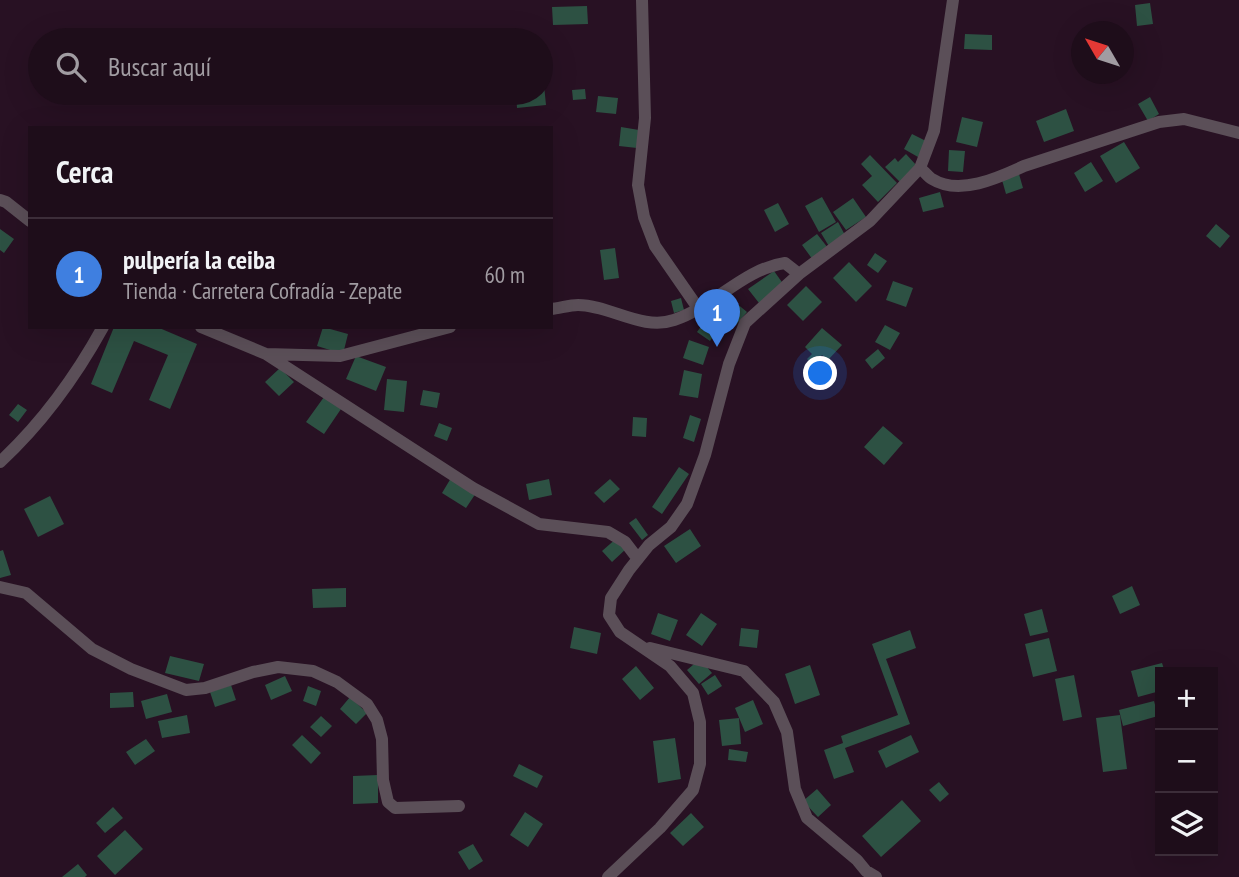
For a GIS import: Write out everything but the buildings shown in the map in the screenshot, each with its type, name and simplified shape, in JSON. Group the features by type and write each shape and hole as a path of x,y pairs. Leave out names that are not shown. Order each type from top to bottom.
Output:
{"street":[{"path":"642,0 645,118 638,186 644,217 655,246 698,308"},
{"path":"608,877 660,828 693,790 700,764 700,722 693,693 670,666 620,632 609,615 611,598 649,545 671,527 687,504 705,456 729,364 745,323 799,274 870,221 920,168 934,131 953,0"},
{"path":"920,168 933,180 955,187 1003,175 1159,122 1184,119 1239,133"},
{"path":"0,200 28,219"},
{"path":"553,309 579,304 656,323 675,320 698,308 766,265 785,263 799,274"},
{"path":"0,462 20,443 81,367 102,329"},
{"path":"206,329 266,354 495,500 539,524 608,532 619,537 638,559"},
{"path":"266,354 340,356 442,329"},
{"path":"0,587 26,593 92,649 131,669 187,690 205,688 253,672 278,667 313,671 337,682 367,704 377,720 382,739 383,780 388,802 396,808 458,806"},
{"path":"641,646 744,671 774,702 788,732 795,789 807,818 876,877"}],"place":[{"name":"pulpería la ceiba","path":"717,347"}]}
